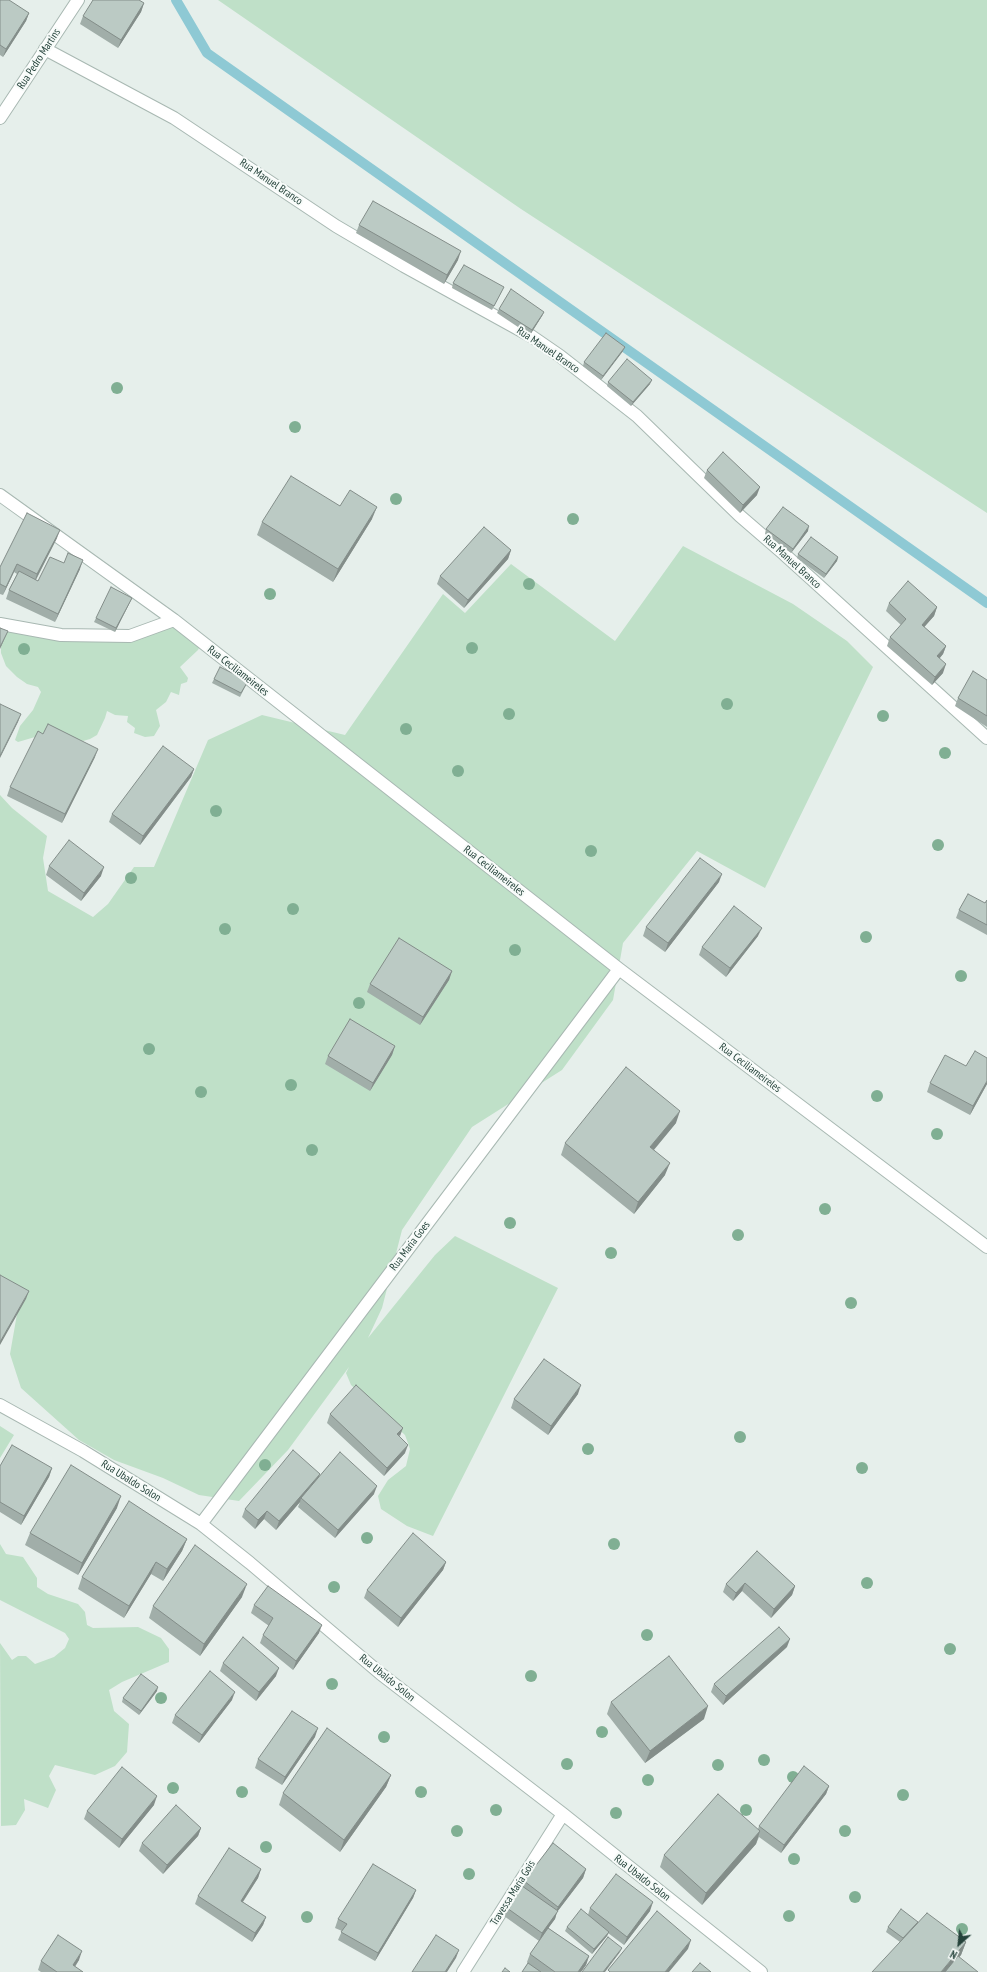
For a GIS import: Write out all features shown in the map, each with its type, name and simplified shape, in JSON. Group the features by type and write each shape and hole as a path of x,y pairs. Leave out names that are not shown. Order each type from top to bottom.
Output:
{"street":[{"name":"Rua Pedro Martins","path":"0,118 78,0"},
{"name":"Rua Manuel Branco","path":"45,48 174,118 336,226 404,266 531,336 560,356 637,416 740,516 987,738"},
{"name":"Rua Ceciliameireles","path":"0,495 174,620 619,969 987,1247"},
{"path":"0,624 61,635 130,636 174,620"},
{"name":"Rua Maria Goes","path":"201,1524 619,969"},
{"name":"Rua Ubaldo Solon","path":"0,1405 83,1451 201,1524 250,1563 381,1674 563,1814 761,1972"},
{"name":"Travessa Maria Gois","path":"463,1972 563,1814"}],"green space":[{"path":"218,0 987,0 987,513 521,209"},
{"path":"683,546 793,604 847,641 873,667 765,888 697,851 623,943 613,1000 562,1070 472,1127 402,1230 382,1308 368,1338 435,1255 455,1236 558,1288 433,1536 407,1526 381,1509 378,1496 388,1480 406,1466 410,1449 405,1435 351,1385 346,1373 349,1367 288,1450 239,1501 199,1495 163,1478 114,1460 79,1440 21,1388 10,1354 17,1314 16,1294 0,1280 0,795 12,808 47,836 43,858 48,891 93,917 108,904 134,867 154,867 208,740 262,715 345,735 443,594 465,613 511,564 615,641"},
{"path":"174,620 200,646 198,650 180,667 188,678 187,682 181,684 179,695 171,692 166,702 156,710 160,726 154,736 145,737 134,733 135,728 127,722 128,716 115,715 107,711 97,735 90,739 83,741 52,732 18,742 15,740 20,726 33,710 41,692 38,687 27,684 17,677 6,666 1,653 0,624 130,636"},
{"path":"0,1426 14,1435 0,1458"},
{"path":"0,1544 6,1554 23,1557 37,1578 37,1587 48,1594 78,1604 85,1612 87,1625 93,1628 138,1627 161,1638 169,1649 169,1662 122,1682 109,1690 114,1711 129,1724 127,1752 115,1766 95,1775 55,1765 49,1776 56,1790 48,1808 24,1799 25,1810 16,1825 1,1826 0,1643 12,1660 18,1656 26,1656 35,1664 54,1657 65,1648 69,1639 65,1633 0,1600"}],"building":[{"path":"0,0 9,0 29,13 6,49 0,45"},
{"path":"93,0 139,0 144,3 121,40 83,16"},
{"path":"373,201 461,251 447,275 359,225"},
{"path":"464,265 504,287 494,306 453,283"},
{"path":"511,289 544,312 532,330 499,309"},
{"path":"606,333 625,347 603,376 584,362"},
{"path":"627,359 652,380 633,402 608,382"},
{"path":"723,452 760,487 743,505 707,470"},
{"path":"291,476 340,506 350,490 377,507 338,569 262,522"},
{"path":"783,507 809,526 793,549 766,529"},
{"path":"27,513 60,530 37,574 17,564 6,587 0,584 0,567"},
{"path":"484,527 511,550 468,600 440,576"},
{"path":"811,537 838,557 826,574 798,554"},
{"path":"68,553 83,560 58,614 9,590 19,571 38,581 50,557 64,563"},
{"path":"908,581 937,607 922,625 946,646 937,656 946,664 935,677 890,637 906,619 889,603"},
{"path":"111,587 132,598 116,628 96,618"},
{"path":"0,628 8,631 0,647"},
{"path":"220,667 248,681 241,693 214,679"},
{"path":"973,671 987,680 987,716 958,698"},
{"path":"0,704 21,714 0,756"},
{"path":"48,724 98,749 65,814 10,787 38,731 43,734"},
{"path":"163,746 194,769 143,836 112,814"},
{"path":"69,840 104,867 84,893 49,866"},
{"path":"700,858 722,874 668,943 646,927"},
{"path":"968,894 985,903 987,900 987,925 959,910"},
{"path":"734,906 762,928 730,968 702,947"},
{"path":"399,938 452,971 423,1017 370,984"},
{"path":"350,1019 395,1046 373,1083 328,1056"},
{"path":"975,1051 987,1058 987,1081 973,1106 930,1083 945,1055 966,1066"},
{"path":"626,1067 680,1111 650,1147 670,1163 638,1202 565,1143"},
{"path":"0,1275 29,1291 0,1342"},
{"path":"544,1359 581,1385 551,1426 514,1399"},
{"path":"356,1385 403,1428 397,1434 408,1445 387,1468 330,1414"},
{"path":"12,1445 52,1468 24,1516 0,1502 0,1466"},
{"path":"293,1450 320,1474 279,1521 267,1511 258,1520 245,1509"},
{"path":"340,1452 377,1486 338,1530 301,1498"},
{"path":"71,1465 121,1496 82,1563 30,1533"},
{"path":"129,1501 187,1539 167,1569 156,1562 129,1606 82,1577"},
{"path":"413,1533 446,1562 401,1618 367,1590"},
{"path":"195,1545 247,1584 204,1644 153,1606"},
{"path":"757,1551 795,1586 774,1609 745,1583 736,1593 726,1584"},
{"path":"268,1586 322,1625 296,1661 263,1635 273,1618 254,1605"},
{"path":"779,1627 790,1639 726,1696 714,1684"},
{"path":"243,1637 279,1668 259,1692 223,1663"},
{"path":"669,1656 708,1706 650,1751 611,1702"},
{"path":"210,1671 235,1692 202,1735 175,1715"},
{"path":"141,1674 158,1687 141,1711 123,1698"},
{"path":"292,1711 318,1728 285,1777 258,1759"},
{"path":"327,1728 391,1775 344,1840 283,1793"},
{"path":"804,1766 829,1786 784,1845 759,1826"},
{"path":"122,1767 157,1796 122,1839 87,1811"},
{"path":"718,1794 760,1831 706,1893 664,1855"},
{"path":"176,1805 201,1828 167,1865 142,1843"},
{"path":"553,1843 586,1869 558,1907 524,1881"},
{"path":"229,1848 261,1869 241,1901 266,1917 255,1933 198,1896"},
{"path":"373,1864 416,1890 378,1953 341,1932 347,1924 338,1919"},
{"path":"616,1874 653,1902 627,1937 590,1908"},
{"path":"522,1886 558,1911 542,1933 507,1908"},
{"path":"581,1909 609,1932 594,1949 567,1927"},
{"path":"901,1909 918,1922 903,1938 888,1927"},
{"path":"657,1911 691,1940 665,1972 610,1972 608,1970"},
{"path":"927,1913 966,1942 941,1972 872,1972"},
{"path":"548,1928 589,1956 578,1972 555,1972 530,1954"},
{"path":"58,1935 82,1951 73,1965 83,1972 57,1972 41,1961"},
{"path":"436,1935 459,1950 445,1972 412,1972"},
{"path":"608,1937 622,1948 603,1972 582,1972"},
{"path":"958,1956 978,1972 945,1972"},
{"path":"528,1963 541,1972 522,1972"},
{"path":"700,1963 711,1972 692,1972"},
{"path":"505,1968 510,1972 502,1972"}],"waterway":[{"path":"176,0 207,53 987,603"}]}
